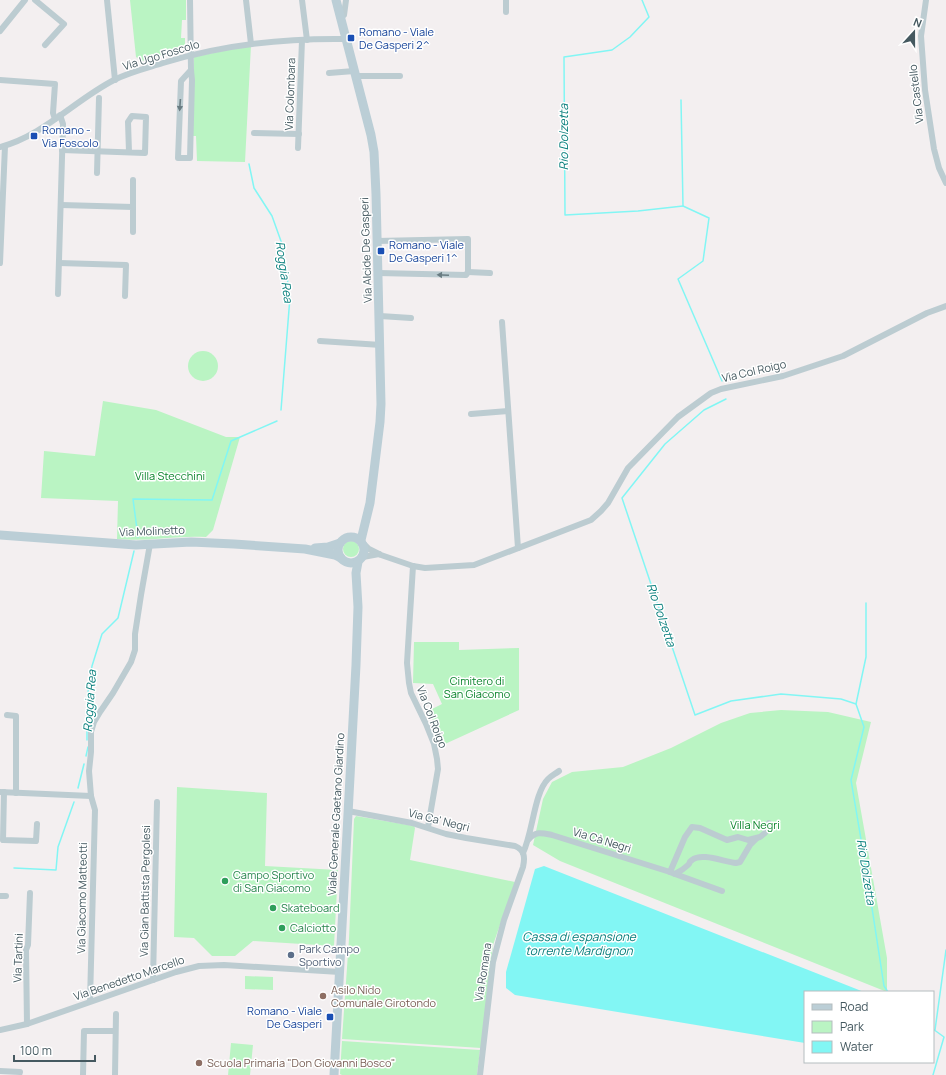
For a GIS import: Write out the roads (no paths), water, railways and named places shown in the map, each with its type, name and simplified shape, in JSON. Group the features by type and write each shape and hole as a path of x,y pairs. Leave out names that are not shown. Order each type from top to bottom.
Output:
{"main road":[{"name":"Via Alcide De Gasperi","path":"336,0 371,135 374,152 382,404 370,503 362,542"},
{"name":"Via Alcide De Gasperi","path":"349,537 355,530 370,503"},
{"name":"Via Molinetto","path":"0,535 136,545 190,542 306,549 335,555 343,560"},
{"path":"353,537 362,542 364,553 360,559 354,563 343,560 338,550 340,542 346,538 353,537"},
{"name":"Via Molinetto","path":"306,549 328,547 340,542"},
{"name":"Viale Generale Gaetano Giardino","path":"334,1075 358,602 356,573 360,559"},
{"name":"Viale Generale Gaetano Giardino","path":"343,560 351,573 358,602"}],"street":[{"path":"0,31 25,0"},
{"path":"34,0 64,24 45,45"},
{"path":"107,0 115,80"},
{"path":"190,0 192,80 190,158 178,158 181,81 191,70"},
{"path":"246,0 251,44"},
{"name":"Via Colombara","path":"298,148 304,40 302,0"},
{"path":"341,18 344,15 346,0"},
{"path":"506,0 506,12"},
{"name":"Via Castello","path":"926,0 921,36 925,90 934,149 939,168 946,183"},
{"name":"Via Ugo Foscolo","path":"2,147 30,135 98,89 144,68 191,54 222,48 304,40 346,39"},
{"path":"329,73 400,76"},
{"path":"185,76 191,78 192,80"},
{"path":"0,80 55,81 53,113 58,117 62,124 58,294"},
{"path":"97,173 99,98"},
{"path":"62,150 145,153 146,117 132,116 128,122 129,152"},
{"path":"254,133 299,134"},
{"path":"0,263 2,147"},
{"path":"133,180 133,232"},
{"path":"61,205 133,207"},
{"path":"377,241 468,239 468,272 464,276 378,273"},
{"path":"59,263 126,265 125,296"},
{"path":"468,272 490,273"},
{"name":"Via Col Roigo","path":"362,542 379,554 413,566 425,568 474,565 591,520 608,503 632,463 678,417 711,393 721,389 783,376 843,356 927,313 946,306"},
{"path":"380,316 411,318"},
{"path":"502,322 518,548"},
{"path":"320,341 381,345"},
{"path":"471,414 508,412"},
{"name":"Via Giacomo Matteotti","path":"90,1001 95,810 91,796 89,771 91,732 100,712 131,662 134,650 140,595 150,544"},
{"path":"360,559 369,555 379,554"},
{"name":"Via Col Roigo","path":"413,566 408,683 434,744 438,769 428,827"},
{"path":"7,716 16,716 16,793"},
{"path":"523,853 529,839 541,790 548,779 558,771"},
{"path":"37,824 36,841 3,840 2,792 91,796"},
{"name":"Via Gian Battista Pergolesi","path":"153,980 157,802"},
{"name":"Via Ca' Negri","path":"348,811 428,827 459,837 515,846 520,848 523,853"},
{"path":"672,873 682,870 695,858 709,858 736,863 740,862 750,845 765,833 769,823"},
{"path":"672,873 685,837 692,827 700,828 727,840 738,837 748,840 756,839"},
{"name":"Via Cà Negri","path":"529,839 533,834 540,832 552,834 672,873 722,892"},
{"name":"Via Romana","path":"480,1075 493,962 504,920 525,860 523,853"},
{"name":"Via Tartini","path":"27,1024 26,950 28,945 30,893"},
{"name":"Via Benedetto Marcello","path":"0,1030 27,1024 184,969 207,965 340,972"},
{"path":"115,1075 116,1014"},
{"path":"83,1075 84,1031 116,1031"},
{"path":"0,1071 20,1072 20,1075"}],"water":[{"name":"Cassa di espansione torrente Mardignon","path":"544,866 861,991 804,991 804,1043 515,995 506,988 506,972 535,869"}],"waterway":[{"name":"Rio Dolzetta","path":"642,0 649,17 630,37 612,50 564,57 565,215 638,211 683,206"},
{"name":"Rio Dolzetta","path":"681,100 683,206 709,218 703,261 678,279 722,381"},
{"name":"Roggia Rea","path":"249,164 254,188 272,216 282,244 290,297 281,410"},
{"name":"Rio Dolzetta","path":"726,399 704,410 665,444 622,498 695,715 731,701 781,694 841,699 856,704 864,727 851,780 884,986 887,991"},
{"name":"Roggia Rea","path":"138,537 133,499 212,500 231,441 277,421"},
{"name":"Roggia Rea","path":"87,740 87,699 92,666 102,634 118,618 134,551"},
{"name":"Rio Dolzetta","path":"856,704 866,657 866,603"},
{"name":"Roggia Rea","path":"86,756 88,747"},
{"name":"Roggia Rea","path":"78,788 84,764"},
{"name":"Roggia Rea","path":"14,868 56,870 58,847 74,802"},
{"path":"935,1030 946,950"},
{"path":"933,1075 944,1037 934,1030"}],"place":[{"name":"Romano - Viale De Gasperi 2^","path":"351,38"},
{"name":"Romano - Via Foscolo","path":"34,136"},
{"name":"Romano - Viale De Gasperi 1^","path":"381,251"},
{"name":"Campo Sportivo di San Giacomo","path":"225,881"},
{"name":"Skateboard","path":"273,908"},
{"name":"Calciotto","path":"282,928"},
{"name":"Park Campo Sportivo","path":"291,955"},
{"name":"Asilo Nido Comunale Girotondo","path":"323,996"},
{"name":"Romano - Viale De Gasperi","path":"330,1017"},
{"name":"Scuola Primaria \"Don Giovanni Bosco\"","path":"199,1063"}],"park label":[{"name":"Villa Stecchini","path":"170,476"},
{"name":"Cimitero di San Giacomo","path":"477,687"},
{"name":"Villa Negri","path":"755,825"}]}
